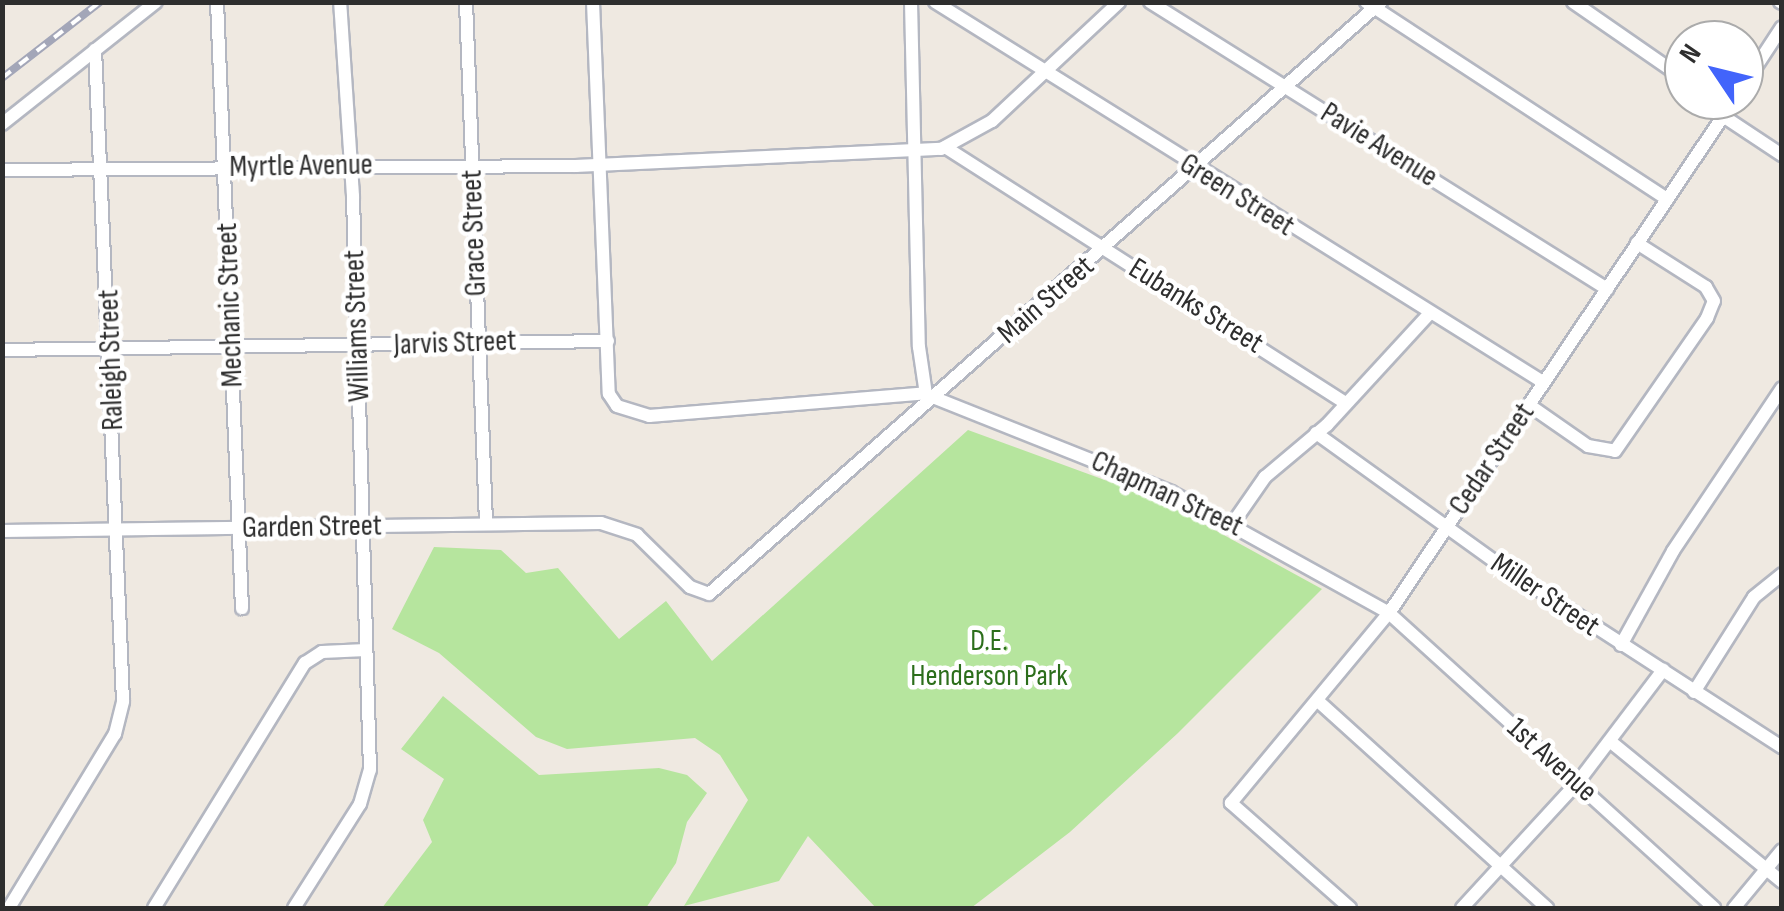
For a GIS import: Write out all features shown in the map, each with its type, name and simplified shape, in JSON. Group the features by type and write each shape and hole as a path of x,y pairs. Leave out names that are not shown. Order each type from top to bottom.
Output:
{"street":[{"path":"2,124 156,2"},
{"name":"Mechanic Street","path":"217,2 242,608"},
{"name":"Williams Street","path":"294,908 368,782 364,527 340,2"},
{"name":"Grace Street","path":"466,2 486,523"},
{"path":"593,2 609,394 617,406 649,416 930,398 914,149 911,2"},
{"name":"Green Street","path":"935,2 1196,170 1543,382"},
{"path":"945,147 980,130 1119,2"},
{"name":"Pavie Avenue","path":"1150,2 1607,288"},
{"path":"1572,2 1664,66"},
{"path":"1374,4 1667,200"},
{"name":"Main Street","path":"620,528 637,535 690,587 709,594 1196,170 1374,4"},
{"path":"1764,54 1782,27"},
{"name":"Raleigh Street","path":"7,907 114,734 123,702 119,670 112,349 95,50"},
{"name":"Cedar Street","path":"1350,908 1230,802 1389,612 1720,120"},
{"path":"1742,120 1782,155"},
{"name":"Myrtle Avenue","path":"2,170 600,163 945,147"},
{"name":"Eubanks Street","path":"945,147 1345,402"},
{"path":"1528,404 1596,450 1615,451 1708,318 1714,301 1706,287 1637,243"},
{"path":"1234,524 1265,477 1316,434 1430,313"},
{"name":"Jarvis Street","path":"2,350 608,341"},
{"path":"1621,645 1673,550 1782,388"},
{"name":"Chapman Street","path":"930,398 1115,467 1234,524 1389,612"},
{"name":"Miller Street","path":"1316,434 1446,528 1782,747"},
{"name":"Garden Street","path":"2,531 486,523 620,528"},
{"path":"1694,692 1754,597 1782,574"},
{"name":"1st Avenue","path":"1389,612 1714,908"},
{"path":"154,908 298,672 322,652 366,650"},
{"path":"1462,908 1578,782 1663,670"},
{"path":"1318,701 1546,908"},
{"path":"1611,742 1782,882"},
{"path":"1734,908 1782,850"}],"green space":[{"name":"D.E. Henderson Park","path":"968,430 1162,501 1322,589 1178,733 1070,832 971,908 876,908 808,836 779,881 684,906 748,800 720,755 695,738 567,749 536,737 439,653 392,629 434,547 501,550 526,573 558,568 619,639 666,601 712,661"},
{"path":"443,696 539,775 659,768 687,775 707,793 687,822 676,863 646,908 382,908 432,842 423,820 444,779 401,749"}],"railway":[{"path":"2,78 100,2"}]}
